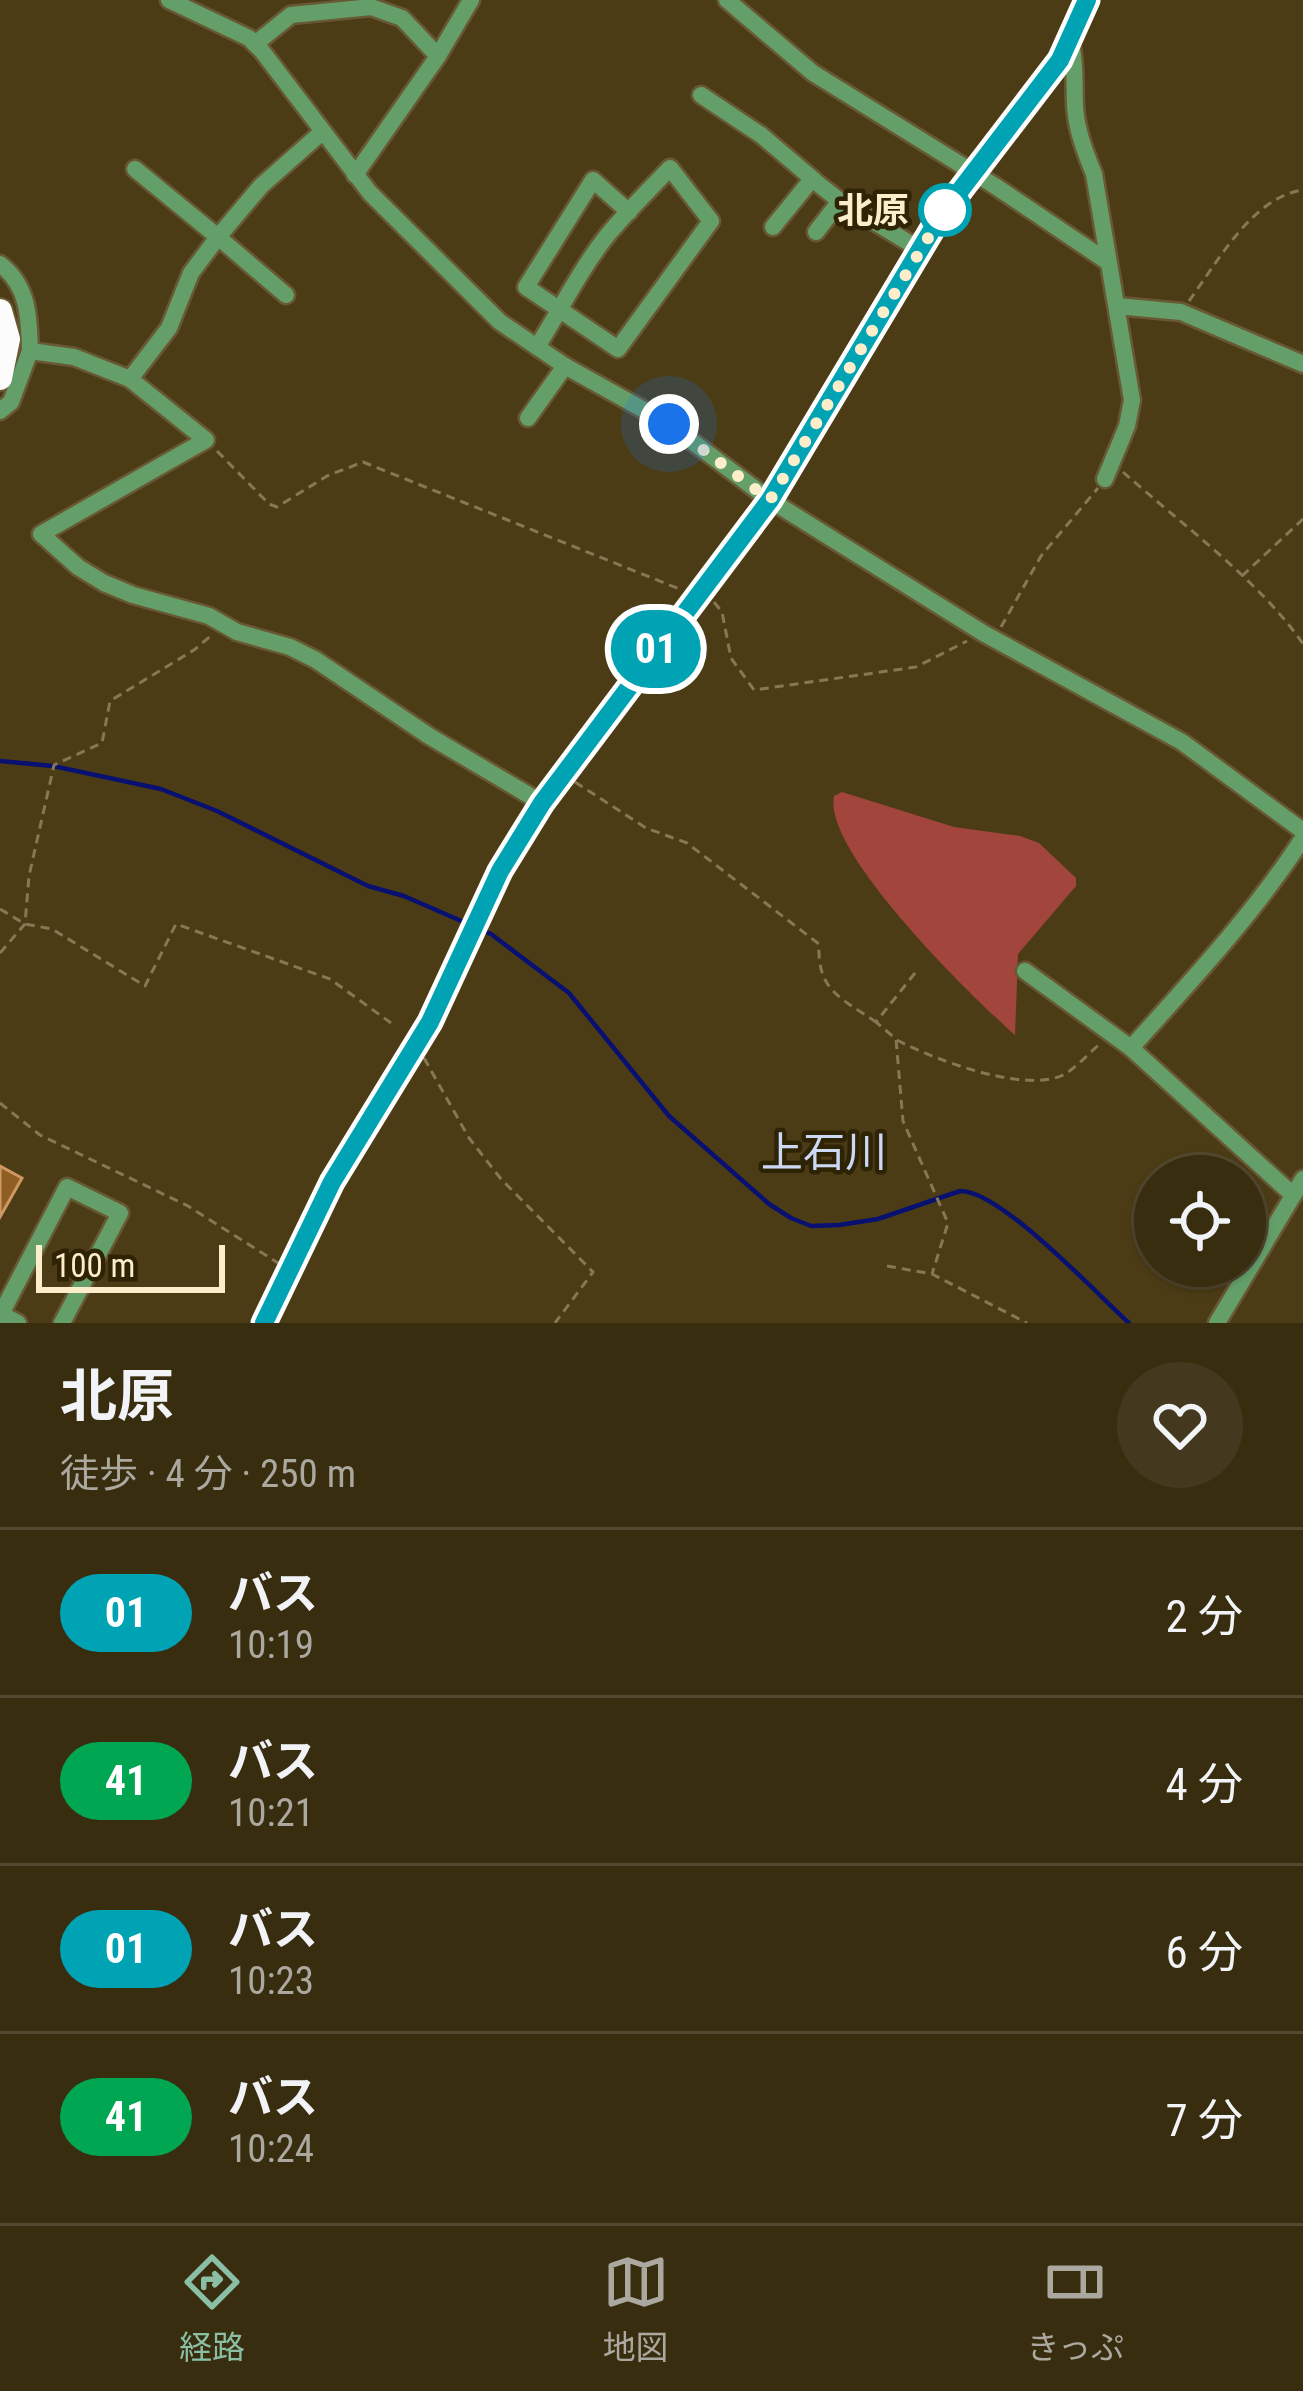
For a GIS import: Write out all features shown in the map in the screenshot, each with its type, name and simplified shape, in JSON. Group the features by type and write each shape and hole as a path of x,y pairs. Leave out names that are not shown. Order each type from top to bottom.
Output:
{"highway":[{"path":"0,311 8,339 0,379"}],"street":[{"path":"169,0 255,44 355,175 500,322 669,424 770,500 989,636 1182,742 1303,834 1206,963 1131,1048"},
{"path":"355,175 439,56 471,0"},
{"path":"727,0 813,73 1106,260"},
{"path":"264,1323 332,1182 442,1000 500,871 542,803 770,500 920,249 1071,43 1087,0"},
{"path":"255,44 291,15 371,7 402,18 439,56"},
{"path":"1071,43 1077,68 1075,109 1094,174 1132,400 1109,471"},
{"path":"700,95 761,135 840,201 920,249"},
{"path":"130,379 170,328 191,273 218,237 261,186 322,133"},
{"path":"537,347 560,311 608,235 670,168 711,221 618,349 560,311 526,287 593,180 629,212"},
{"path":"135,169 286,295"},
{"path":"773,227 814,181"},
{"path":"816,232 840,201"},
{"path":"0,264 28,303 30,351 11,402 0,411"},
{"path":"1117,306 1181,312 1303,364"},
{"path":"30,351 74,357 130,379 206,440 41,534 78,567 133,596 209,616 290,646 542,803"},
{"path":"528,418 566,365"},
{"path":"1024,971 1131,1048 1293,1195"},
{"path":"1217,1323 1303,1179"},
{"path":"18,1323 1,1313 67,1187 120,1213 62,1323"}],"path":[{"path":"1181,312 1254,217 1287,192 1303,190"},
{"path":"206,440 269,504 278,507 327,476 363,462 698,591 722,612 731,658 754,690 916,668 989,636 1041,556 1109,471 1240,577 1303,644"},
{"path":"1240,577 1303,519"},
{"path":"0,953 25,924 29,876 54,765 102,743 110,701 194,650 223,625"},
{"path":"563,774 646,828 687,843 819,944 818,971 832,992 896,1039 965,1070 1024,1078 1062,1076 1112,1034"},
{"path":"0,910 25,924 52,929 145,986 176,924 330,979 391,1023"},
{"path":"876,1022 915,973"},
{"path":"896,1039 903,1121 948,1223 932,1274"},
{"path":"416,1046 470,1138 501,1179 593,1272 555,1323"},
{"path":"0,1103 40,1135 188,1206 289,1270"},
{"path":"886,1266 932,1274 1028,1323"}],"shaded area":[{"path":"842,792 954,827 1020,836 1039,843 1076,878 1076,886 1018,954 1015,1035 936,958 875,886 837,821 834,796"}],"building":[{"path":"0,1166 22,1178 0,1217"}],"waterway":[{"path":"0,761 53,766 161,789 217,811 368,886 404,896 491,934 569,993 669,1116 791,1218 811,1226 839,1225 878,1219 960,1191 977,1195 1022,1224 1129,1323"}],"bus line":[{"name":"01","path":"264,1323 332,1182 430,1022 482,906 542,803 770,500 939,218 1071,43 1087,0"}],"place":[{"name":"北原","path":"945,210"}],"district":[{"name":"上石川","path":"824,1152"}],"route":[{"path":"669,424 770,500 945,210"}]}
